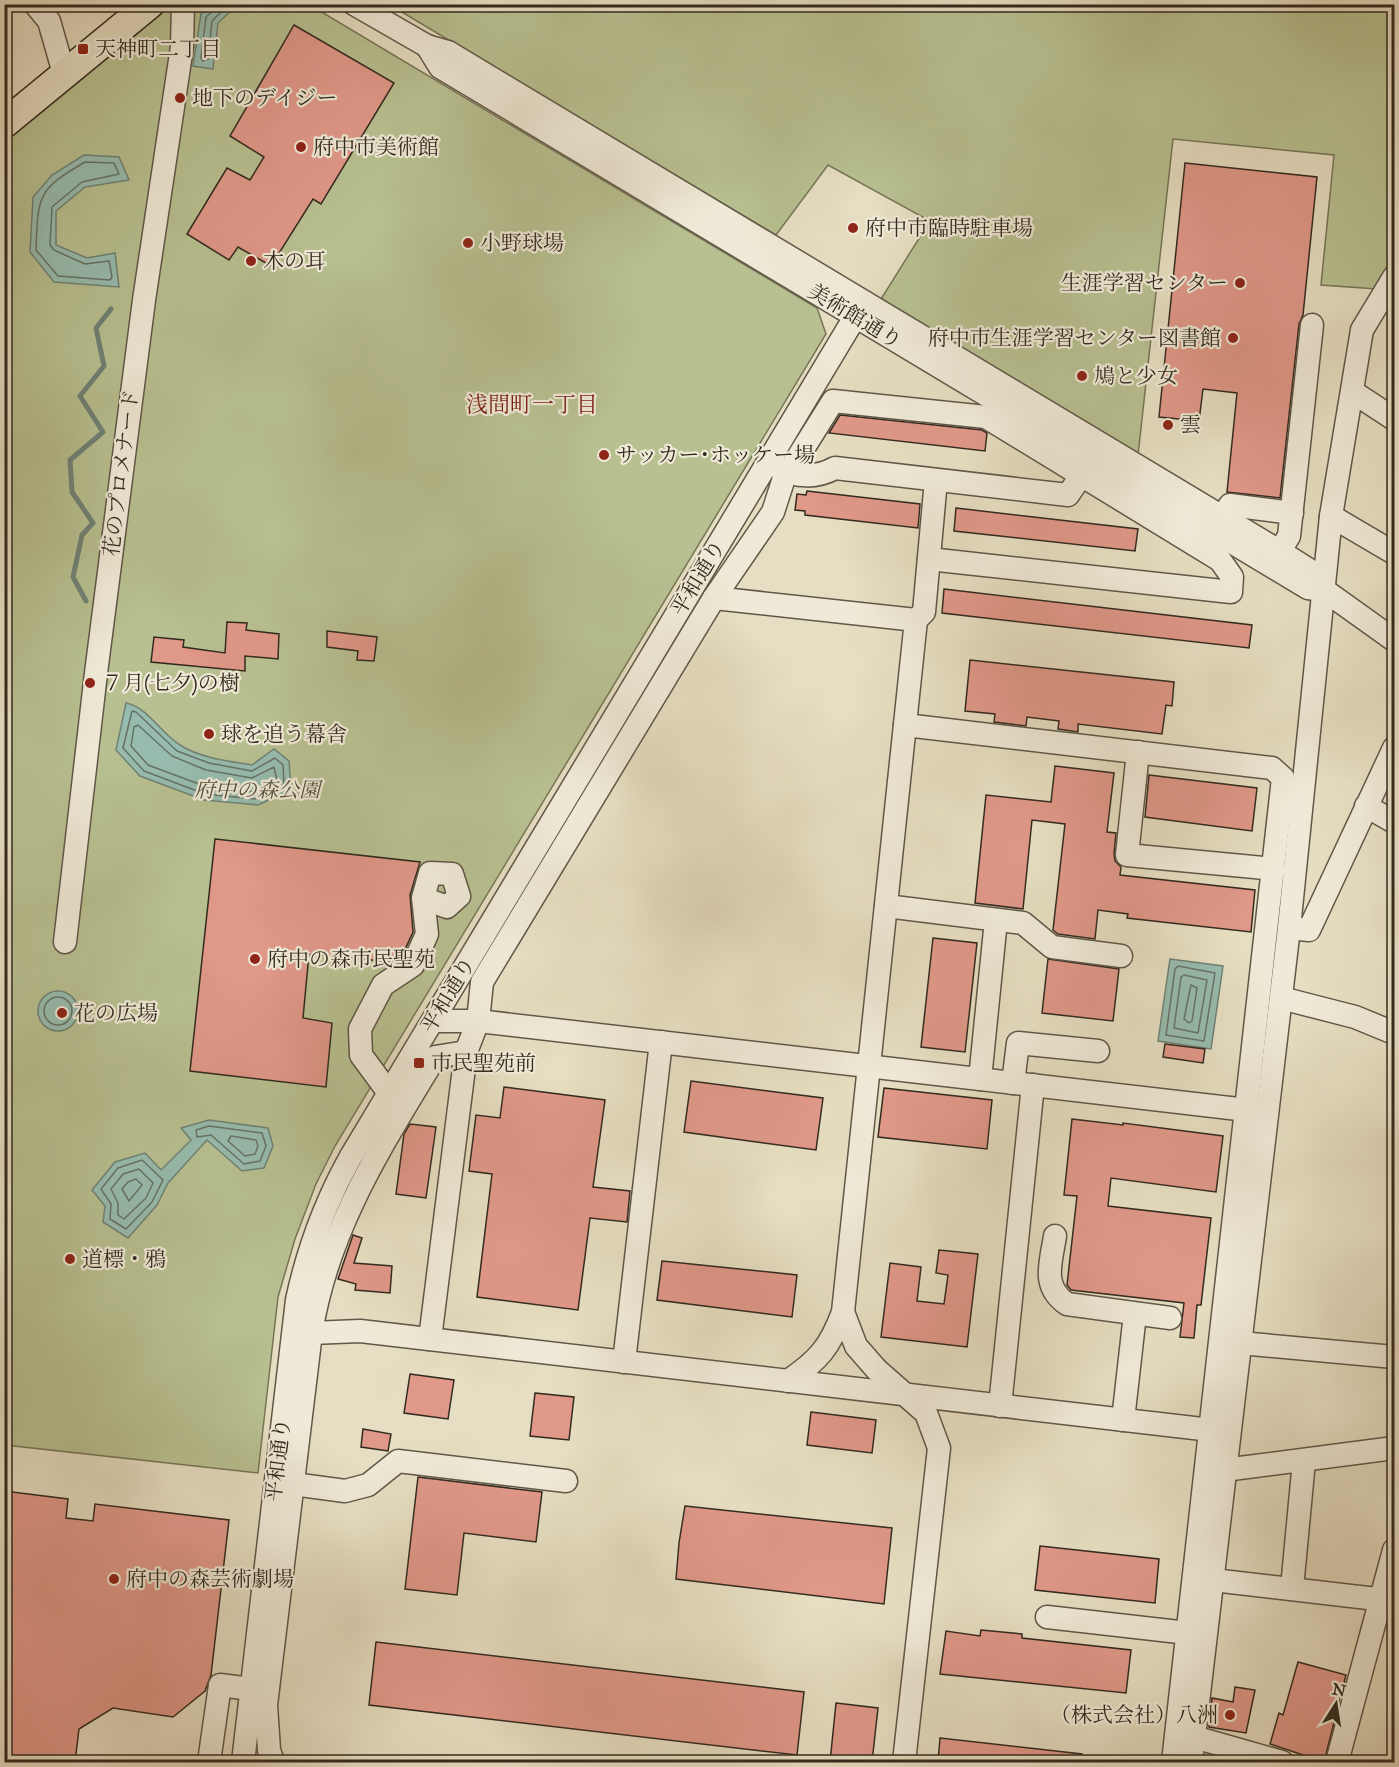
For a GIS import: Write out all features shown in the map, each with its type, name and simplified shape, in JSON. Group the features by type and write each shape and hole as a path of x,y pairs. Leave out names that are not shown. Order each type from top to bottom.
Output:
{"main road":[{"path":"4,124 65,77 150,4"}],"street":[{"path":"35,4 49,21 65,77"},
{"name":"花のプロメナード","path":"65,942 96,673 144,300 183,47 183,4"},
{"name":"美術館通り","path":"354,4 427,46 440,67 860,309 1050,424 1100,470 1275,558"},
{"path":"1191,1762 1289,928 1324,590 1320,547 1331,516 1362,330 1394,278"},
{"name":"美術館通り","path":"860,309 956,376 1050,424"},
{"name":"平和通り","path":"243,1762 297,1300 303,1270 334,1186 860,309"},
{"path":"1275,558 1289,536 1311,326"},
{"path":"945,413 956,376"},
{"path":"1353,392 1395,419"},
{"path":"430,1339 466,1052 478,1021 482,982 714,598 773,512 788,473 834,401 986,417 1100,470 1220,560 1232,577 1231,592 929,559"},
{"path":"768,462 788,473 820,476 835,468 1068,495 1100,470"},
{"name":"美術館通り","path":"1100,470 1222,517 1275,558 1308,588 1324,590 1395,639"},
{"path":"789,1381 811,1365 826,1349 843,1312 916,620 924,612 936,480"},
{"path":"1222,517 1230,505 1292,513"},
{"path":"1331,516 1395,553"},
{"path":"714,598 916,620"},
{"path":"905,725 1272,768 1283,778 1173,1762"},
{"path":"1289,928 1309,930 1395,748"},
{"path":"1137,752 1127,855 1274,870"},
{"path":"1366,806 1395,822"},
{"path":"389,1093 361,1055 360,1029 383,985 413,965 427,934 423,898"},
{"path":"886,906 1023,923 1052,947 1121,956"},
{"path":"980,1079 996,920"},
{"path":"1281,998 1355,1017 1395,1033"},
{"path":"433,1021 478,1021 1247,1110"},
{"path":"624,1362 661,1042"},
{"path":"1000,1406 1019,1231 1023,1084 1018,1043 1098,1051"},
{"path":"273,1762 269,1750 266,1705 311,1333 320,1285 331,1248 369,1167 435,1057 466,1052"},
{"path":"1019,1231 1060,1236 1050,1275 1051,1289 1067,1304 1170,1318"},
{"path":"843,1312 856,1346 877,1370 926,1413 939,1448 904,1762"},
{"path":"1123,1420 1135,1314"},
{"path":"311,1333 360,1331 1211,1430"},
{"path":"1240,1343 1395,1357"},
{"path":"1224,1470 1395,1448"},
{"path":"293,1484 345,1491 368,1485 398,1461 566,1481"},
{"path":"1292,1588 1304,1461"},
{"path":"1337,1762 1389,1599 1395,1550"},
{"path":"1213,1580 1389,1599"},
{"path":"1047,1617 1188,1633"},
{"path":"209,1762 220,1685 251,1689"},
{"path":"1194,1737 1282,1762"}],"green space":[{"name":"府中の森公園","path":"169,5 310,5 817,308 826,334 335,1146 316,1184 295,1239 278,1297 258,1473 5,1445 5,139"},
{"path":"390,5 1394,5 1394,264 1377,289 1321,285 1334,155 1173,139 1138,455 881,299 930,221 828,165 776,235"}],"water":[{"path":"211,5 237,5 218,23 213,69 193,66 201,14"},
{"path":"84,155 119,157 129,180 85,187 56,211 56,245 87,258 115,253 119,287 54,282 30,252 33,197 52,175"},
{"path":"126,703 148,715 180,745 205,756 252,765 274,749 289,761 291,790 258,805 204,800 140,776 116,750"},
{"path":"1170,959 1223,966 1211,1049 1158,1041"},
{"path":"58,991 66,992 72,997 77,1003 77,1019 72,1025 66,1030 58,1031 50,1030 44,1025 39,1019 38,1011 39,1003 44,997 50,992"},
{"path":"209,1120 268,1128 273,1146 264,1168 242,1171 207,1140 168,1183 157,1205 128,1238 103,1222 105,1206 92,1190 115,1162 145,1153 161,1170 191,1140 181,1128"}],"building":[{"name":"府中市美術館","path":"294,25 394,83 321,204 313,199 271,266 238,247 229,260 187,234 227,168 250,180 264,157 230,136"},
{"name":"生涯学習センター","path":"1185,163 1317,177 1303,315 1299,324 1280,498 1227,492 1237,393 1203,389 1199,421 1159,417"},
{"path":"840,415 982,430 987,433 985,451 829,433"},
{"path":"807,491 920,504 918,528 805,515 805,511 795,510 797,494 806,495"},
{"path":"956,508 1138,529 1135,551 954,531"},
{"path":"944,589 1252,625 1249,648 942,613"},
{"path":"227,622 247,623 246,630 279,634 278,659 245,656 245,671 151,662 154,637 184,640 183,647 225,653"},
{"path":"327,631 377,637 374,661 357,660 358,651 327,647"},
{"path":"970,660 1174,682 1172,706 1166,705 1162,734 1078,724 1078,732 1058,729 1059,721 1027,717 1026,726 994,722 995,714 965,711"},
{"path":"1055,766 1114,773 1107,832 1116,833 1114,854 1115,861 1121,867 1120,875 1255,890 1251,932 1127,918 1128,914 1098,910 1095,939 1058,934 1053,930 1065,824 1032,820 1023,909 975,903 986,795 1051,802"},
{"path":"1149,775 1257,788 1252,831 1145,817"},
{"name":"府中の森市民聖苑","path":"215,839 420,862 410,895 413,932 402,956 392,962 309,954 303,1018 332,1023 326,1087 190,1071"},
{"path":"933,938 977,943 965,1052 921,1047"},
{"path":"1048,959 1119,969 1113,1021 1042,1013"},
{"path":"1165,1044 1205,1049 1203,1063 1163,1057"},
{"path":"691,1081 823,1098 816,1150 684,1132"},
{"path":"504,1087 605,1100 593,1187 630,1191 627,1222 590,1218 578,1310 477,1297 492,1174 469,1171 476,1115 500,1118"},
{"path":"884,1088 992,1100 987,1149 878,1137"},
{"path":"1072,1119 1223,1136 1216,1192 1111,1178 1108,1206 1211,1218 1201,1305 1197,1305 1194,1338 1180,1337 1184,1303 1071,1290 1067,1285 1077,1196 1064,1195"},
{"path":"410,1124 436,1127 426,1198 396,1194 404,1134"},
{"path":"353,1235 362,1238 354,1263 392,1266 390,1293 355,1290 356,1284 338,1279"},
{"path":"939,1250 978,1254 967,1347 881,1337 890,1263 921,1267 917,1301 944,1304 948,1275 936,1273"},
{"path":"662,1261 797,1275 792,1317 657,1300"},
{"path":"410,1374 454,1380 448,1419 404,1413"},
{"path":"535,1393 574,1397 569,1440 530,1436"},
{"path":"811,1412 876,1420 872,1453 807,1445"},
{"path":"363,1429 391,1434 388,1451 361,1447"},
{"path":"418,1477 542,1492 536,1542 464,1533 457,1595 405,1589"},
{"name":"府中の森芸術劇場","path":"4,1491 68,1499 66,1518 93,1521 95,1504 229,1520 211,1675 205,1691 173,1717 113,1708 79,1729 75,1762 4,1762"},
{"path":"685,1506 892,1528 884,1604 676,1579"},
{"path":"1040,1546 1159,1559 1155,1603 1035,1590"},
{"path":"981,1630 1022,1634 1022,1638 1131,1650 1126,1693 940,1674 946,1631 980,1636"},
{"path":"376,1642 804,1692 797,1755 369,1705"},
{"path":"1298,1662 1346,1675 1324,1762 1270,1744 1279,1713 1283,1715"},
{"name":"（株式会社）八洲","path":"1235,1687 1255,1690 1246,1733 1209,1727 1212,1698 1233,1702"},
{"path":"836,1703 878,1708 872,1762 830,1762"},
{"path":"940,1738 1082,1754 1082,1762 938,1762"}],"waterway":[{"path":"86,601 73,577 82,535 93,523 72,492 70,460 103,432 80,396 104,366 96,328 111,309"}],"place":[{"name":"天神町二丁目","path":"83,49"},
{"name":"地下のデイジー","path":"180,98"},
{"name":"府中市美術館","path":"301,147"},
{"name":"府中市臨時駐車場","path":"853,228"},
{"name":"小野球場","path":"468,243"},
{"name":"木の耳","path":"251,261"},
{"name":"生涯学習センター","path":"1240,283"},
{"name":"府中市生涯学習センター図書館","path":"1233,338"},
{"name":"鳩と少女","path":"1082,376"},
{"name":"雲","path":"1168,425"},
{"name":"サッカー･ホッケー場","path":"604,455"},
{"name":"７月(七夕)の樹","path":"90,683"},
{"name":"球を追う幕舎","path":"209,734"},
{"name":"府中の森市民聖苑","path":"255,959"},
{"name":"花の広場","path":"62,1013"},
{"name":"市民聖苑前","path":"419,1063"},
{"name":"道標・鴉","path":"70,1259"},
{"name":"府中の森芸術劇場","path":"114,1579"},
{"name":"（株式会社）八洲","path":"1230,1715"}],"district":[{"name":"浅間町一丁目","path":"532,404"}]}
